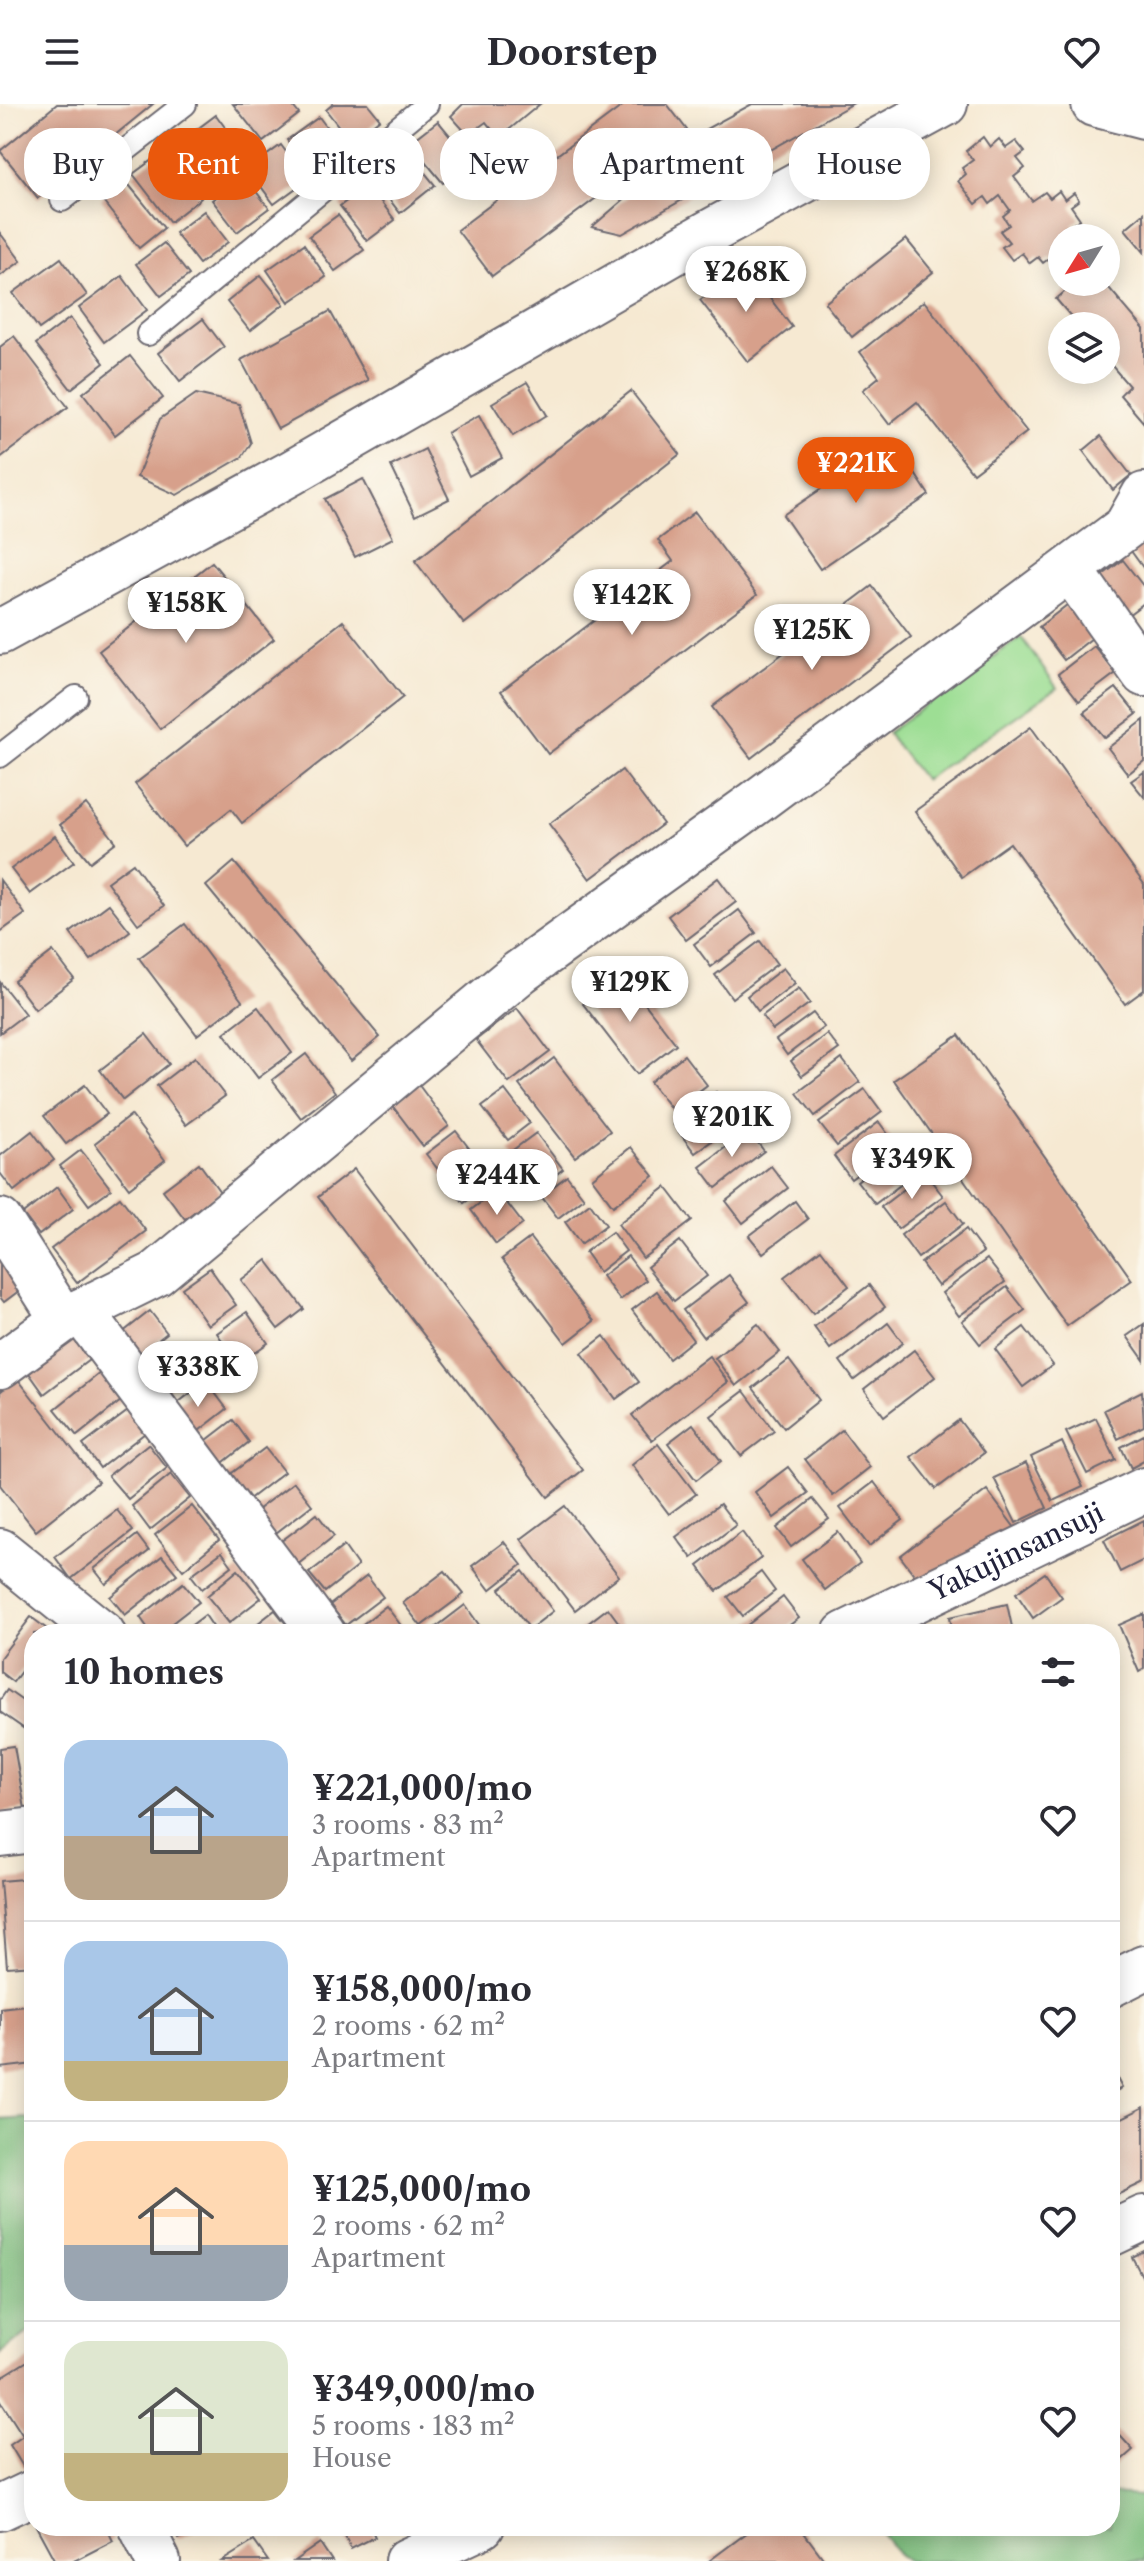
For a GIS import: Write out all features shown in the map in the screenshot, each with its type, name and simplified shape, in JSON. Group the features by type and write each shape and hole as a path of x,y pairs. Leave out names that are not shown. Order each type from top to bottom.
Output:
{"street":[{"path":"0,632 291,473 708,233 945,104"},
{"path":"1094,104 1144,117"},
{"path":"0,1366 72,1316 156,1274 520,972 755,803 1126,527 1144,495"},
{"path":"1070,569 1144,674"},
{"path":"0,1221 315,1624"},
{"name":"Yakujinsansuji","path":"866,1624 1144,1490"},
{"path":"0,1551 91,1624"},
{"path":"0,1834 24,1831"},
{"path":"1120,1980 1144,1968"},
{"path":"0,2508 24,2497"},
{"path":"146,2536 158,2561"},
{"path":"407,2561 461,2536"}],"lane":[{"path":"132,145 185,104"},
{"path":"148,334 427,104"},
{"path":"0,756 76,697"}],"green space":[{"path":"1021,637 1057,688 924,780 887,733"},
{"path":"24,2118 24,2336 0,2354 0,2120"},
{"path":"1144,2490 1144,2561 908,2561 899,2556 884,2536 1120,2536 1120,2495 1141,2496"}],"building":[{"path":"57,104 153,104 124,128 28,128"},
{"path":"233,104 291,104 299,114 268,138 268,128 252,128"},
{"path":"333,104 368,104 380,119 369,128 340,128 326,110"},
{"path":"463,104 540,104 511,128 491,128 486,122 478,128 462,128 451,116"},
{"path":"625,104 667,104 685,128 593,128"},
{"path":"752,104 852,104 810,128 789,128 789,140 773,149 773,128 708,128"},
{"path":"216,115 226,128 199,128"},
{"path":"319,117 327,128 304,128"},
{"path":"438,121 444,128 440,128 440,179 424,160 424,132"},
{"path":"24,131 24,181 0,151"},
{"path":"983,137 990,147 999,139 1006,148 1016,141 1025,152 1017,158 1025,168 1014,177 1032,201 1045,192 1050,198 1059,191 1065,200 1074,193 1079,200 1071,206 1080,219 1073,224 1048,224 1048,259 1043,263 1038,257 1030,263 1022,253 1012,260 1002,247 1009,242 1000,231 1009,225 1003,216 1010,210 1000,196 990,204 985,197 976,204 958,181 966,174 962,168 973,160 966,151"},
{"path":"573,143 573,200 594,200 492,276 457,230 497,200 557,200 557,155"},
{"path":"281,145 284,149 284,197 274,204 268,196 268,154"},
{"path":"148,163 148,193 133,174"},
{"path":"424,172 435,185 424,194"},
{"path":"132,189 164,228 139,248 102,200 132,200"},
{"path":"153,200 198,200 170,222"},
{"path":"212,200 263,200 269,208 237,232"},
{"path":"348,200 380,200 395,220 367,241 340,206"},
{"path":"390,200 416,200 400,213"},
{"path":"623,200 682,200 622,234 592,227"},
{"path":"204,211 228,242 199,264 175,233"},
{"path":"1144,213 1144,252 1125,229"},
{"path":"338,215 364,250 335,271 309,236"},
{"path":"0,233 21,261 0,276"},
{"path":"906,239 933,272 852,337 825,303"},
{"path":"164,243 189,275 161,296 136,264"},
{"path":"304,244 326,277 289,302 267,270"},
{"path":"61,258 87,295 39,329 13,293"},
{"path":"745,266 792,327 748,362 700,300"},
{"path":"261,275 284,304 250,331 227,302"},
{"path":"122,276 147,310 104,342 79,308"},
{"path":"1060,296 1116,296 1144,329 1144,423 1120,395 1129,386 1120,375 1120,312 1067,312 1056,299"},
{"path":"924,301 1027,432 973,473 917,402 889,424 863,390 879,377 860,352"},
{"path":"330,311 368,380 278,429 241,360"},
{"path":"70,318 104,363 71,389 36,344"},
{"path":"203,319 224,347 180,381 158,353"},
{"path":"14,336 68,407 0,458 0,347"},
{"path":"130,356 163,398 115,435 83,393"},
{"path":"527,382 547,415 513,436 492,403"},
{"path":"631,391 680,454 464,624 415,561"},
{"path":"196,394 239,404 251,443 242,457 177,495 137,477 160,419"},
{"path":"479,415 502,458 469,476 447,433"},
{"path":"1101,436 1131,475 1113,490 1083,451"},
{"path":"893,440 929,495 820,569 783,515"},
{"path":"425,449 449,499 415,516 391,466"},
{"path":"363,479 393,538 355,557 325,499"},
{"path":"695,512 757,595 548,754 501,691 673,561 658,540"},
{"path":"1144,541 1144,569 1131,551"},
{"path":"1123,560 1144,587 1144,603 1124,618 1096,580"},
{"path":"212,562 274,639 160,729 99,651"},
{"path":"872,586 911,637 751,758 712,707"},
{"path":"1067,605 1092,638 1064,660 1039,627"},
{"path":"343,621 403,697 242,823 231,809 184,846 135,784"},
{"path":"1094,646 1116,673 1079,701 1058,674"},
{"path":"1116,688 1137,714 1105,738 1084,712"},
{"path":"1144,720 1144,761 1128,774 1108,748"},
{"path":"1031,727 1144,884 1144,990 1125,1004 1010,843 962,877 915,811"},
{"path":"622,770 663,824 590,879 549,824"},
{"path":"1144,772 1144,797 1131,781"},
{"path":"86,804 116,842 90,862 60,825"},
{"path":"55,836 74,862 30,894 11,869"},
{"path":"234,862 380,1037 351,1061 206,886"},
{"path":"133,863 164,906 138,924 107,882"},
{"path":"718,878 736,902 686,940 668,916"},
{"path":"0,880 25,914 0,932"},
{"path":"109,904 130,931 91,960 70,933"},
{"path":"739,910 756,933 711,967 694,944"},
{"path":"185,924 242,1001 197,1035 139,958"},
{"path":"760,941 777,964 732,998 715,975"},
{"path":"53,951 74,979 35,1009 14,981"},
{"path":"783,968 795,983 758,1011 747,996"},
{"path":"622,974 676,1044 637,1074 583,1004"},
{"path":"0,982 25,1014 0,1033"},
{"path":"799,988 810,1003 773,1030 762,1016"},
{"path":"258,1007 292,1053 258,1078 224,1033"},
{"path":"517,1008 550,1052 509,1083 476,1040"},
{"path":"813,1013 824,1027 787,1055 776,1040"},
{"path":"146,1034 169,1064 123,1100 100,1070"},
{"path":"827,1034 839,1049 802,1076 791,1061"},
{"path":"959,1035 1132,1280 1067,1326 894,1080"},
{"path":"306,1054 335,1092 301,1118 272,1080"},
{"path":"684,1055 707,1085 673,1111 650,1082"},
{"path":"195,1057 225,1096 186,1125 157,1086"},
{"path":"554,1058 610,1131 575,1157 519,1085"},
{"path":"842,1059 860,1082 815,1116 797,1093"},
{"path":"418,1084 449,1126 423,1146 391,1104"},
{"path":"85,1085 107,1114 66,1144 44,1116"},
{"path":"865,1089 882,1112 837,1146 819,1123"},
{"path":"505,1090 530,1123 508,1140 482,1107"},
{"path":"716,1092 739,1121 695,1153 673,1124"},
{"path":"131,1115 165,1160 129,1188 95,1143"},
{"path":"879,1122 896,1145 851,1179 834,1156"},
{"path":"748,1130 764,1151 716,1188 700,1167"},
{"path":"32,1131 54,1160 14,1191 0,1173 0,1156"},
{"path":"456,1131 494,1181 464,1203 426,1154"},
{"path":"536,1133 563,1169 537,1190 509,1153"},
{"path":"631,1147 654,1176 613,1206 592,1178"},
{"path":"902,1147 920,1170 875,1204 857,1181"},
{"path":"81,1150 111,1189 89,1205 60,1166"},
{"path":"199,1163 220,1192 185,1219 163,1190"},
{"path":"771,1166 788,1188 743,1223 726,1201"},
{"path":"354,1169 583,1470 548,1497 318,1197"},
{"path":"925,1173 943,1196 898,1229 881,1207"},
{"path":"567,1176 584,1198 558,1218 541,1196"},
{"path":"57,1187 73,1209 39,1235 23,1214"},
{"path":"666,1187 692,1221 643,1258 618,1224"},
{"path":"497,1190 523,1224 496,1244 471,1210"},
{"path":"120,1197 146,1231 77,1283 51,1249"},
{"path":"795,1201 808,1219 763,1253 749,1236"},
{"path":"946,1201 963,1224 918,1258 901,1235"},
{"path":"590,1203 606,1225 581,1244 565,1222"},
{"path":"966,1229 983,1252 938,1286 921,1263"},
{"path":"612,1232 626,1251 599,1272 585,1252"},
{"path":"530,1238 594,1321 566,1343 502,1259"},
{"path":"680,1241 707,1276 674,1301 647,1267"},
{"path":"821,1249 849,1286 813,1314 784,1277"},
{"path":"0,1255 24,1287 4,1302 0,1297"},
{"path":"628,1256 646,1280 620,1300 602,1276"},
{"path":"987,1259 1005,1282 959,1316 942,1293"},
{"path":"267,1260 304,1309 278,1329 241,1280"},
{"path":"210,1268 236,1305 208,1325 182,1288"},
{"path":"729,1275 749,1302 703,1337 683,1310"},
{"path":"869,1285 885,1307 830,1349 814,1327"},
{"path":"1007,1287 1025,1310 980,1344 962,1321"},
{"path":"657,1291 693,1340 669,1359 632,1310"},
{"path":"150,1311 167,1333 134,1359 117,1337"},
{"path":"247,1312 268,1343 238,1364 217,1333"},
{"path":"888,1323 903,1343 854,1380 840,1361"},
{"path":"758,1324 780,1352 736,1386 715,1358"},
{"path":"1144,1324 1144,1360 1127,1336"},
{"path":"1024,1327 1053,1365 1023,1387 995,1349"},
{"path":"604,1336 639,1382 616,1399 582,1353"},
{"path":"74,1339 89,1360 44,1394 29,1373"},
{"path":"177,1345 194,1368 159,1394 142,1372"},
{"path":"914,1350 935,1377 884,1416 864,1389"},
{"path":"709,1356 728,1382 652,1440 632,1415"},
{"path":"789,1360 819,1400 784,1428 753,1388"},
{"path":"100,1373 122,1400 77,1436 55,1409"},
{"path":"17,1378 98,1482 36,1531 0,1485 0,1392"},
{"path":"206,1381 227,1409 191,1437 170,1409"},
{"path":"744,1391 774,1431 741,1456 711,1416"},
{"path":"1142,1391 1144,1426 1118,1439 1104,1410"},
{"path":"128,1411 145,1433 100,1468 83,1445"},
{"path":"1096,1418 1116,1460 1087,1474 1066,1432"},
{"path":"233,1420 249,1442 215,1469 198,1447"},
{"path":"959,1420 984,1453 936,1489 911,1457"},
{"path":"693,1424 721,1461 696,1480 668,1443"},
{"path":"842,1430 870,1467 833,1496 805,1459"},
{"path":"1144,1435 1144,1461 1131,1468 1121,1447"},
{"path":"1062,1442 1083,1487 1053,1501 1031,1457"},
{"path":"148,1444 167,1468 128,1499 108,1476"},
{"path":"658,1444 696,1494 669,1514 632,1465"},
{"path":"265,1448 284,1472 244,1503 224,1479"},
{"path":"1026,1463 1047,1508 1016,1523 994,1478"},
{"path":"788,1467 808,1493 774,1518 755,1492"},
{"path":"171,1474 190,1498 150,1530 132,1506"},
{"path":"294,1482 312,1505 272,1536 253,1513"},
{"path":"874,1482 903,1520 869,1546 840,1508"},
{"path":"987,1490 1015,1528 919,1581 900,1556"},
{"path":"813,1499 829,1519 791,1547 777,1528"},
{"path":"720,1504 736,1525 692,1558 676,1537"},
{"path":"192,1506 219,1540 183,1570 155,1535"},
{"path":"565,1506 619,1576 575,1610 521,1539"},
{"path":"117,1510 133,1531 71,1579 55,1557"},
{"path":"317,1514 334,1536 297,1565 280,1542"},
{"path":"1144,1520 1144,1560 1120,1572 1104,1540"},
{"path":"742,1532 761,1558 717,1591 698,1566"},
{"path":"838,1532 860,1563 825,1590 802,1559"},
{"path":"137,1535 149,1551 106,1584 94,1569"},
{"path":"504,1542 522,1565 490,1590 472,1566"},
{"path":"344,1546 358,1566 325,1592 309,1573"},
{"path":"222,1552 232,1566 202,1589 191,1575"},
{"path":"162,1556 177,1574 125,1615 110,1597"},
{"path":"238,1570 261,1598 229,1623 207,1596"},
{"path":"445,1571 464,1594 424,1624 419,1624 403,1603"},
{"path":"523,1571 553,1611 536,1624 526,1624 500,1589"},
{"path":"761,1572 775,1591 743,1616 728,1597"},
{"path":"1045,1573 1062,1597 1033,1618 1016,1593"},
{"path":"367,1576 383,1597 347,1624 330,1605"},
{"path":"183,1583 199,1602 171,1624 145,1624 140,1617"},
{"path":"783,1597 799,1618 791,1624 749,1624"},
{"path":"1007,1604 1011,1624 951,1624 950,1617"},
{"path":"465,1605 478,1624 440,1624"},
{"path":"386,1606 400,1624 363,1624"},
{"path":"608,1608 620,1624 587,1624"},
{"path":"275,1610 286,1624 257,1624"},
{"path":"1144,1614 1144,1669 1139,1672 1120,1627 1120,1625"},
{"path":"205,1615 211,1624 193,1624"},
{"path":"31,1617 40,1624 26,1624"},
{"path":"24,1626 24,1667 13,1682 0,1672 0,1658"},
{"path":"7,1690 24,1702 24,1729 0,1712 0,1700"},
{"path":"14,1746 24,1809 0,1813 0,1748"},
{"path":"24,1879 24,1966 7,1967 0,1881"},
{"path":"24,2005 24,2065 0,2068 0,2008"},
{"path":"1144,2107 1144,2182 1120,2194 1120,2119"},
{"path":"1144,2251 1144,2280 1132,2257"},
{"path":"24,2363 24,2468 10,2445 23,2436 0,2400 0,2378"},
{"path":"1120,2436 1133,2450 1120,2461"},
{"path":"41,2536 111,2536 113,2541 74,2561 55,2561"},
{"path":"345,2536 375,2536 375,2537 351,2549"},
{"path":"743,2536 806,2536 825,2561 709,2561"},
{"path":"254,2541 268,2561 222,2561"},
{"path":"320,2543 332,2561 294,2561"}]}
